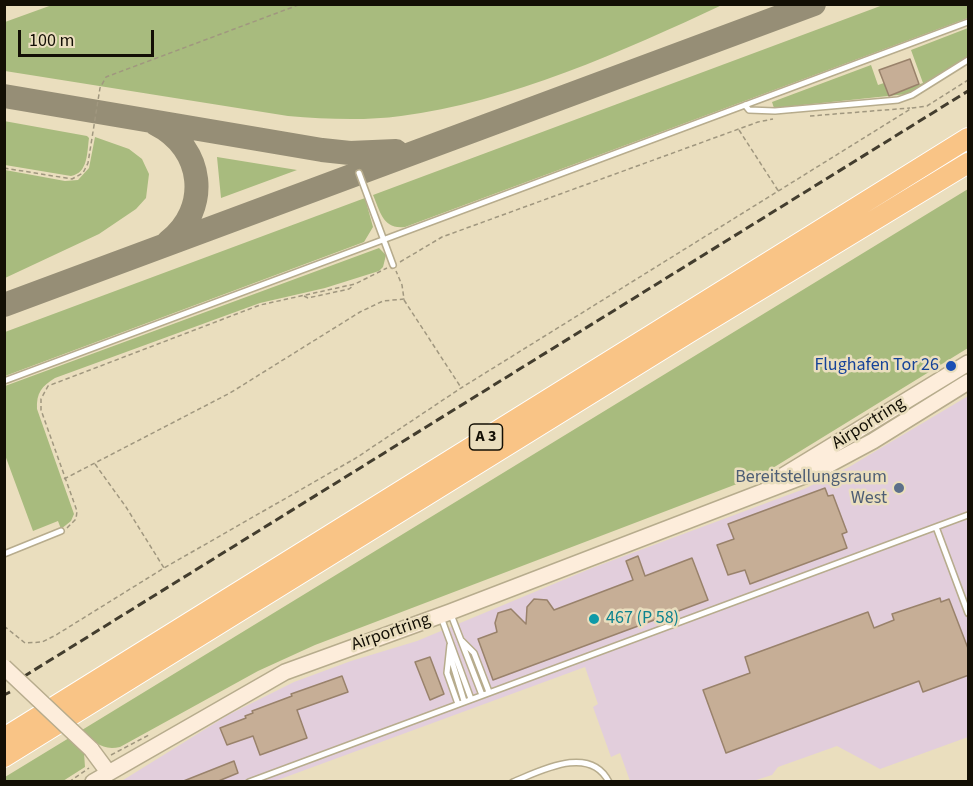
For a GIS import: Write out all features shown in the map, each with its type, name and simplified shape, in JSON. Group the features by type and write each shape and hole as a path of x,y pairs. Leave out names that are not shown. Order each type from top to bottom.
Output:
{"highway":[{"name":"A 3","path":"4,738 969,138"},
{"name":"A 3","path":"4,757 700,325 969,163"}],"street":[{"name":"Airportring","path":"703,515 762,487 808,461 969,363"},
{"name":"Airportring","path":"93,782 100,761 285,672 445,614 794,480 847,456 969,382"},
{"path":"4,667 100,761"}],"lane":[{"path":"4,381 386,241 969,22"},
{"path":"745,105 749,110 775,111 898,100 912,95 969,60"},
{"path":"359,172 386,241 393,266"},
{"path":"249,782 969,515"},
{"path":"936,527 969,613"},
{"path":"4,554 61,531"},
{"path":"445,614 460,640 482,695"},
{"path":"445,614 451,663 461,702"},
{"path":"460,640 474,653 489,692"},
{"path":"450,644 471,699"},
{"path":"513,782 575,761 599,770 609,782"}],"path":[{"path":"4,168 76,178 83,173 88,163 100,88 106,77 301,4"},
{"path":"810,116 927,106 969,80"},
{"path":"4,626 25,643 42,642 164,568 227,534 356,458 461,388 912,108"},
{"path":"61,531 72,524 77,512 41,410 41,399 48,386 260,305 355,284 393,266 442,237 776,118"},
{"path":"738,130 779,192"},
{"path":"393,266 402,285 404,299 461,388"},
{"path":"303,296 308,298 349,289 355,284"},
{"path":"64,479 230,393 360,312 383,301 404,299"},
{"path":"94,464 126,507 164,568"},
{"path":"69,782 100,761 157,731"}],"shaded area":[{"path":"968,396 968,737 880,769 837,746 778,767 772,775 753,781 630,781 620,753 611,757 593,707 598,704 585,667 275,781 120,782 228,715 294,682 351,661 417,641 592,568 804,489 849,467"}],"green space":[{"path":"52,5 722,5 606,56 482,100 387,118 344,119 288,116 5,71 5,22"},
{"path":"883,5 968,5 968,18 405,227 392,226 380,213 373,195"},
{"path":"968,28 968,57 907,94 774,108 772,102 871,65 878,85 884,83 889,95 923,83 911,50"},
{"path":"4,121 87,136 89,138 88,150 84,167 71,176 5,165"},
{"path":"95,137 129,149 142,159 149,174 146,198 136,209 99,234 5,278 5,170 65,181 78,180 89,168"},
{"path":"217,157 297,170 221,198"},
{"path":"968,189 968,348 763,474 315,645 258,671 120,747 103,747 82,730"},
{"path":"365,198 373,227 364,242 5,376 5,332"},
{"path":"379,248 386,255 383,267 379,271 325,288 260,303 55,378 47,384 39,394 37,409 74,514 71,521 61,529 58,521 33,531 5,455 5,386"},
{"path":"69,738 84,753 85,767 63,781 5,782 5,777"}],"building":[{"path":"910,59 919,84 889,96 879,70"},
{"path":"825,488 828,496 833,495 847,532 842,534 847,548 750,584 745,570 728,575 717,545 734,539 728,524"},
{"name":"467 (P 58)","path":"638,556 645,576 692,558 708,600 493,680 478,639 497,632 495,623 498,613 511,609 526,624 527,607 534,599 547,600 554,610 633,580 626,561"},
{"path":"940,598 941,602 949,599 969,651 969,675 923,692 919,681 726,753 703,690 750,673 745,657 868,612 874,628 894,620 892,614"},
{"path":"430,657 444,694 430,700 415,662"},
{"path":"342,676 348,692 297,710 307,738 260,755 253,736 227,745 220,728 246,718 245,716 253,713 252,711 292,696 291,694"},
{"path":"234,761 238,773 216,782 181,782"}],"taxiway":[{"path":"4,305 814,4"},
{"path":"4,96 322,150 350,153 396,151"},
{"path":"156,124 172,135 184,148 192,163 196,180 196,196 191,213 182,228 168,242"}],"railway":[{"path":"23,677 968,91"},
{"path":"4,695 10,692"}],"place":[{"name":"Flughafen Tor 26","path":"951,366"},
{"name":"Bereitstellungsraum West","path":"899,488"},
{"name":"467 (P 58)","path":"594,619"}]}
